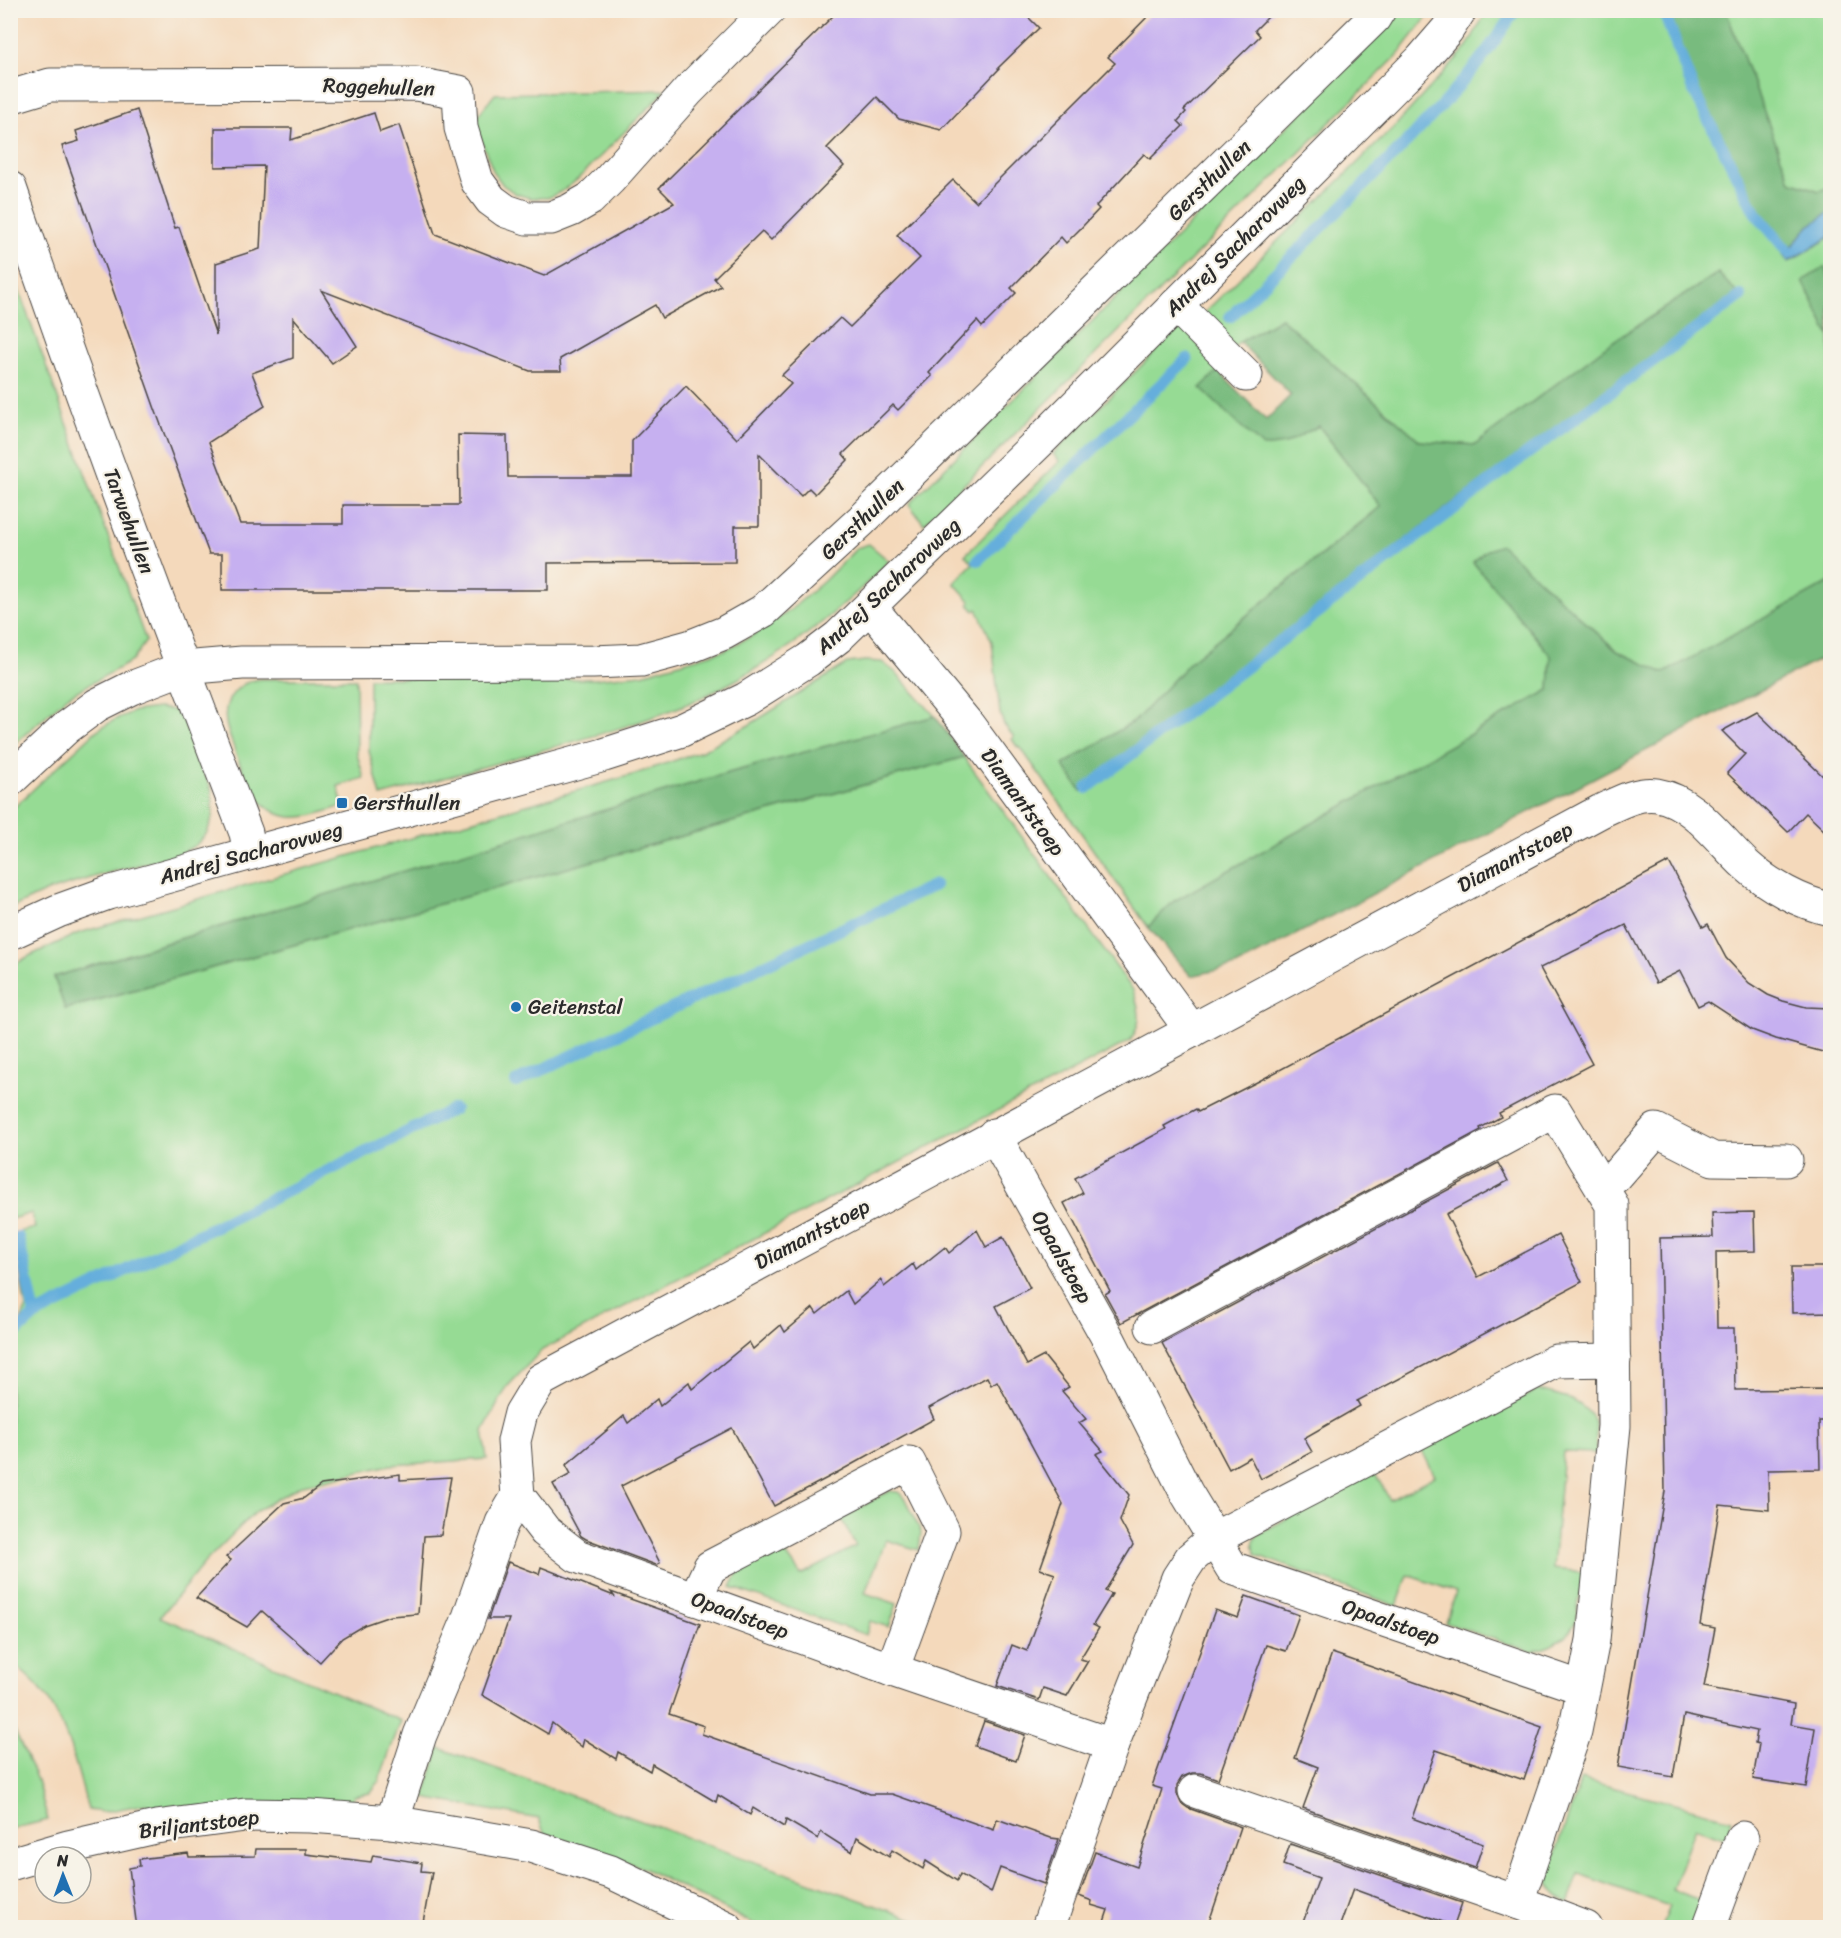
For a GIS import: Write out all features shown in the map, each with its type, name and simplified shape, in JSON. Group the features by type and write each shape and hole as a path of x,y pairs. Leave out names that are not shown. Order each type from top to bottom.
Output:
{"street":[{"name":"Gersthullen","path":"10,780 66,728 97,705 131,688 183,668 242,663 593,663 641,660 689,647 744,622 763,611 862,520 1374,18 1379,10"},
{"name":"Andrej Sacharovweg","path":"10,933 108,892 604,755 682,730 746,699 808,660 838,637 870,607 1176,305 1420,60 1447,30 1460,10"},
{"name":"Roggehullen","path":"10,97 50,85 416,84 459,92 461,128 477,181 491,200 506,211 527,218 550,218 590,199 760,14"},
{"name":"Tarwehullen","path":"10,188 67,352 246,833 250,853"},
{"path":"1176,305 1246,375"},
{"name":"Diamantstoep","path":"870,607 968,725 1191,1031"},
{"name":"Diamantstoep","path":"518,1496 514,1441 522,1413 541,1380 1600,811 1634,796 1656,795 1676,801 1696,816 1748,867 1782,890 1830,909"},
{"path":"1152,1327 1555,1111 1612,1205 1614,1426 1593,1640 1575,1731 1517,1902"},
{"path":"1601,1184 1616,1176 1656,1130 1713,1159 1786,1160"},
{"name":"Opaalstoep","path":"994,1135 1109,1340 1186,1492 1233,1568 1583,1688"},
{"path":"1048,1928 1112,1745 1178,1578 1191,1558 1213,1539 1556,1361 1614,1360"},
{"path":"695,1599 710,1567 909,1463 943,1532 892,1670"},
{"path":"392,1822 420,1735 467,1623 502,1523 518,1496"},
{"name":"Opaalstoep","path":"518,1496 545,1531 577,1556 892,1670 1112,1745"},
{"path":"1195,1791 1586,1928"},
{"name":"Briljantstoep","path":"10,1864 68,1847 156,1827 245,1815 309,1816 392,1822 531,1846 611,1872 727,1928"},
{"path":"1709,1928 1742,1838"}],"green space":[{"path":"1403,11 1432,11 1398,55 924,524 909,504"},
{"path":"1487,11 1663,11 1693,89 1755,212 1786,259 1789,262 1830,237 1830,279 1824,267 1803,281 1830,337 1830,582 1664,674 1617,651 1501,546 1485,551 1473,562 1551,656 1549,690 1174,901 1148,927 1020,747 1018,748 1012,739 1014,737 1004,725 1000,713 992,642 977,609 974,611 969,604 971,602 954,583 973,563 965,555 1060,461 1053,454 1183,324 1218,371 1201,388 1285,444 1318,425 1381,506 1192,660 1136,720 1063,765 1081,791 1446,508 1736,293 1718,273 1612,342 1475,445 1420,441 1281,318 1233,348 1203,314 1396,125 1466,48"},
{"path":"1663,11 1726,11 1790,181 1819,191 1830,187 1830,212 1809,226 1784,256 1755,212 1693,89"},
{"path":"1726,11 1830,11 1830,187 1819,191 1790,181"},
{"path":"666,90 578,179 564,190 548,198 530,198 516,194 503,185 494,173 477,130 478,115 495,94"},
{"path":"10,266 146,641 132,661 68,696 11,747"},
{"path":"1824,267 1830,279 1830,337 1803,281"},
{"path":"1718,273 1737,293 1446,508 1081,791 1063,765 1136,720 1192,660 1381,507 1319,426 1285,444 1263,447 1200,388 1218,371 1266,420 1291,395 1240,342 1281,318 1420,441 1475,445 1612,342"},
{"path":"869,544 889,561 868,582 798,640 721,688 676,709 620,728 381,796 369,751 369,678 594,679 642,674 725,650 750,637 788,612 857,548"},
{"path":"1501,545 1617,651 1664,673 1830,582 1830,654 1236,966 1191,976 1148,927 1174,901 1549,690 1551,656 1473,562 1485,551"},
{"path":"882,662 895,672 935,716 714,777 54,977 66,1009 964,757 1133,990 1139,1016 1137,1028 1130,1041 542,1350 507,1387 483,1431 487,1459 390,1465 299,1486 255,1512 205,1562 160,1617 401,1721 378,1783 370,1793 354,1796 351,1803 150,1813 146,1804 103,1812 88,1810 66,1734 52,1706 29,1677 11,1662 10,1332 19,1324 26,1309 13,1233 35,1228 32,1213 11,1219 10,967 79,933 635,774 702,751 749,725 848,663"},
{"path":"261,679 356,679 357,754 364,778 338,786 343,806 310,816 290,817 269,809 254,793 236,754 225,715 233,693 245,683"},
{"path":"158,708 174,710 185,723 212,792 213,816 207,833 196,845 178,855 45,892 11,908 11,810 97,730 135,711"},
{"path":"935,716 964,757 65,1009 54,977 714,777"},
{"path":"1538,1390 1562,1396 1577,1403 1590,1414 1596,1428 1596,1453 1563,1452 1553,1569 1584,1572 1575,1623 1566,1637 1532,1652 1446,1623 1456,1592 1408,1575 1397,1606 1256,1555 1254,1544 1258,1534 1374,1472 1390,1500 1435,1476 1420,1447"},
{"path":"889,1491 898,1492 906,1499 921,1532 919,1550 886,1540 865,1593 897,1604 889,1627 870,1621 866,1635 731,1587 739,1570 780,1545 801,1575 856,1546 841,1518"},
{"path":"10,1721 37,1780 48,1820 11,1829"},
{"path":"439,1748 935,1927 760,1927 645,1869 544,1833 539,1819 424,1798"},
{"path":"1581,1779 1732,1819 1726,1839 1695,1828 1672,1890 1703,1901 1698,1919 1691,1927 1661,1927 1669,1906 1579,1874 1568,1904 1554,1893 1548,1876"}],"water":[{"path":"1830,212 1830,237 1788,262 1784,256 1809,226"}],"building":[{"path":"839,10 1021,10 1039,28 998,68 941,130 899,119 877,97 827,148 844,166 771,240 762,231 714,278 721,286 662,318 655,305 560,359 561,371 530,371 321,290 357,346 332,363 293,317 293,358 252,373 265,406 209,442 240,524 343,524 343,505 459,505 458,435 507,436 508,477 632,477 632,441 686,386 737,439 791,384 782,375 840,318 850,327 920,258 897,235 953,180 976,202 1115,63 1108,57 1154,10 1275,10 1255,30 1260,36 1184,110 1186,112 1178,121 1183,126 1150,159 1144,154 1096,206 1099,209 1082,227 1066,243 1061,237 1011,288 1016,293 982,327 977,321 929,373 932,376 898,410 893,405 843,454 848,460 815,494 809,488 801,496 759,454 759,526 735,526 735,562 548,563 548,590 222,590 222,554 209,554 62,146 79,141 76,131 137,110 175,228 179,227 216,335 216,263 260,249 264,166 215,167 215,128 292,128 291,140 374,113 380,132 399,125 435,234 544,276 674,203 659,188"},
{"path":"1757,712 1830,783 1830,836 1806,813 1788,832 1727,773 1745,754 1722,731"},
{"path":"1669,862 1703,927 1708,924 1726,958 1749,983 1783,1001 1806,1007 1830,1008 1830,1054 1752,1030 1708,1001 1698,1006 1680,971 1656,983 1626,925 1540,968 1592,1064 1499,1113 1501,1117 1480,1128 1481,1130 1121,1323 1105,1294 1110,1291 1064,1203 1083,1193 1075,1178 1166,1129 1164,1126 1196,1109 1198,1112 1259,1081"},
{"path":"1498,1163 1508,1181 1446,1214 1478,1277 1558,1235 1582,1282 1357,1401 1360,1406 1304,1438 1312,1452 1261,1479 1250,1457 1229,1469 1162,1343"},
{"path":"1754,1212 1755,1251 1716,1252 1717,1328 1734,1328 1735,1390 1830,1389 1830,1421 1819,1421 1820,1469 1768,1470 1769,1510 1720,1505 1700,1625 1715,1628 1704,1687 1794,1704 1791,1724 1815,1728 1806,1787 1753,1779 1759,1744 1755,1743 1757,1731 1684,1715 1673,1777 1618,1767 1665,1491 1660,1238 1713,1237 1712,1213"},
{"path":"977,1230 986,1247 1003,1237 1030,1288 996,1306 1027,1365 1044,1356 1069,1387 1062,1391 1086,1419 1079,1423 1103,1451 1096,1454 1129,1495 1120,1521 1133,1545 1105,1591 1112,1594 1093,1625 1099,1628 1080,1659 1088,1661 1067,1696 1043,1688 1039,1700 997,1686 1012,1645 1027,1651 1041,1613 1055,1574 1040,1569 1063,1504 997,1381 991,1385 987,1377 929,1408 934,1419 774,1506 732,1428 621,1486 660,1563 656,1565 581,1536 553,1484 571,1474 566,1465 624,1416 628,1423 657,1399 660,1406 689,1382 692,1389 749,1342 753,1349 781,1325 785,1332 813,1308 817,1314 846,1291 853,1304 881,1280 884,1287 913,1264 916,1270 945,1247 949,1253"},
{"path":"1791,1267 1830,1267 1830,1312 1792,1313"},
{"path":"400,1474 400,1480 451,1477 441,1535 424,1536 418,1614 390,1616 364,1625 342,1638 320,1662 262,1611 247,1627 196,1598 231,1560 226,1557 284,1503 304,1498 321,1485"},
{"path":"508,1562 539,1574 541,1567 614,1596 611,1592 700,1624 669,1714 704,1726 702,1734 870,1794 892,1794 994,1830 997,1819 1059,1839 1044,1884 1000,1868 991,1893 960,1874 957,1881 926,1861 923,1869 892,1850 889,1857 857,1837 852,1852 821,1832 818,1839 786,1820 784,1827 753,1808 750,1815 718,1795 716,1802 652,1764 650,1771 618,1752 616,1759 584,1739 582,1747 552,1723 548,1734 482,1695 509,1619 488,1619"},
{"path":"1246,1596 1299,1615 1286,1651 1266,1645 1218,1779 1201,1773 1192,1773 1182,1777 1177,1785 1177,1794 1181,1803 1188,1808 1241,1827 1207,1928 1102,1928 1108,1910 1091,1905 1092,1901 1079,1896 1095,1852 1137,1867 1162,1789 1152,1786 1215,1610 1238,1618"},
{"path":"1332,1653 1542,1727 1524,1780 1436,1750 1412,1818 1483,1844 1475,1868 1303,1808 1318,1767 1295,1758"},
{"path":"984,1721 1025,1735 1016,1761 975,1746"},
{"path":"1290,1844 1462,1903 1454,1926 1353,1889 1339,1928 1301,1928 1319,1878 1283,1865"},
{"path":"256,1849 306,1849 306,1854 371,1862 373,1855 422,1863 421,1871 432,1872 422,1928 137,1928 129,1868 140,1866 139,1859 188,1853 189,1857 255,1856"}],"waterway":[{"path":"1230,317 1424,124 1482,58 1515,10"},
{"path":"1663,10 1693,89 1755,212 1788,252"},
{"path":"1087,788 1512,465 1741,296"},
{"path":"978,560 1187,359"},
{"path":"516,1082 935,885"},
{"path":"10,1338 35,1315 454,1109"},
{"path":"18,1237 35,1315"}],"place":[{"name":"Gersthullen","path":"342,803"},
{"name":"Geitenstal","path":"516,1007"}]}
